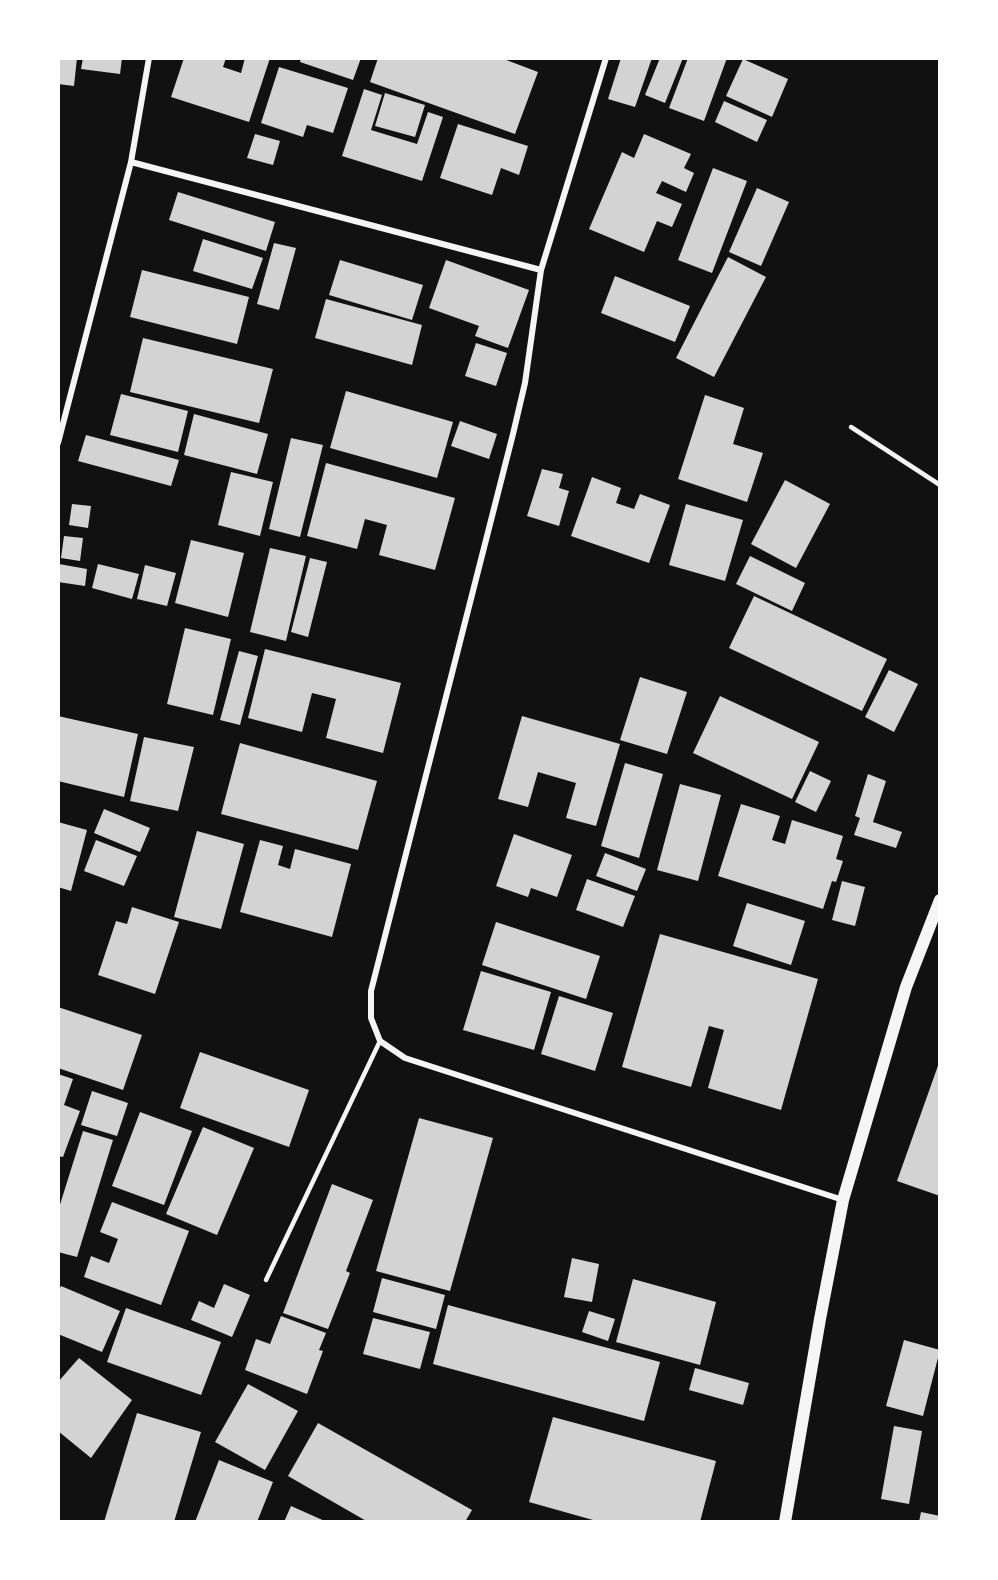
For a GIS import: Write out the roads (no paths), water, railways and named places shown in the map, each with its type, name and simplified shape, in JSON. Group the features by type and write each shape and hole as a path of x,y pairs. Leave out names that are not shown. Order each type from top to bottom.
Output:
{"main road":[{"path":"785,1521 843,1200 906,987 939,900"}],"street":[{"path":"58,443 131,162 149,58"},
{"path":"606,58 541,270 525,383 371,991 371,1018 380,1041 405,1058 843,1200"},
{"path":"131,162 541,270"}],"lane":[{"path":"851,426 939,485"},
{"path":"266,1280 380,1041"}]}
